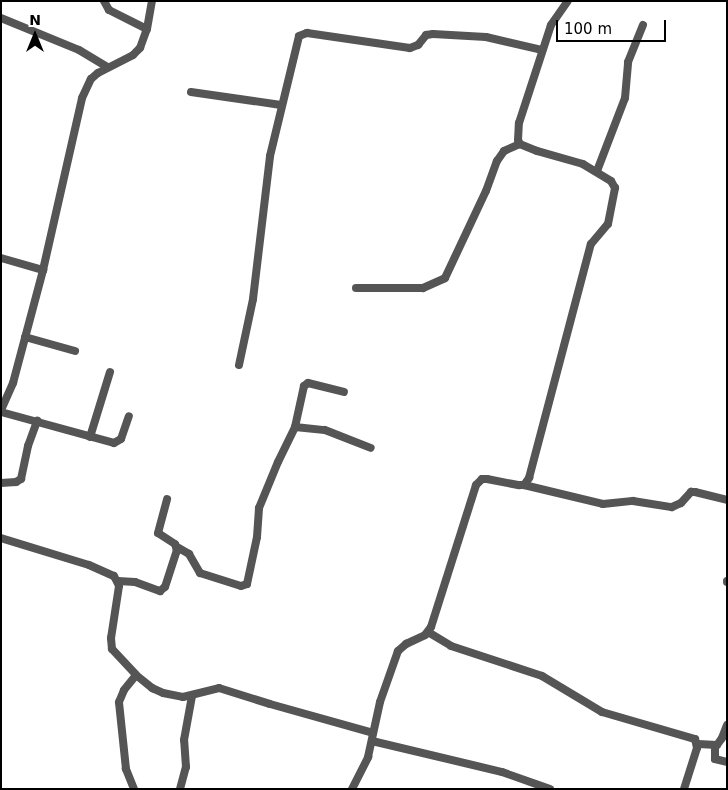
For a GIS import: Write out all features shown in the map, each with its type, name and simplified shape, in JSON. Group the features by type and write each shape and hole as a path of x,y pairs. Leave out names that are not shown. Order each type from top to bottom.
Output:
{"street":[{"path":"104,1 108,10 147,29"},
{"path":"129,416 118,441 109,442 1,411 13,384 43,270 82,98 92,79 106,68 133,56 140,48 147,29 152,1"},
{"path":"520,144 517,135 519,123 542,50 554,20 568,1"},
{"path":"1,18 79,50 106,68"},
{"path":"597,171 624,98 628,62 643,25"},
{"path":"239,365 253,299 270,156 297,40 302,34 410,48 418,45 429,34 451,35 495,39 542,50"},
{"path":"191,92 281,105"},
{"path":"356,288 423,288 445,278 451,269 486,191 497,161 504,151 520,144 576,161 597,171 611,181 615,188 608,224 591,244 532,473 524,485"},
{"path":"1,258 43,270"},
{"path":"25,337 76,351"},
{"path":"90,437 110,372"},
{"path":"167,499 158,533 189,554 200,573 241,586 247,584 257,537 259,508 295,427 306,384 344,392"},
{"path":"1,482 16,482 21,479 28,446 36,422"},
{"path":"295,427 324,430 371,448"},
{"path":"352,789 368,757 380,702 398,651 428,632 476,485 482,479 524,485 603,504 633,501 672,507 681,503 691,492 727,500"},
{"path":"1,538 89,564 109,572 118,581 135,582 156,590 163,589 177,547"},
{"path":"118,581 111,644 116,653 136,675 152,688 162,693 192,696 210,688 219,688 372,737 502,772 550,789"},
{"path":"428,632 451,646 542,676 602,712 690,737 698,744 714,746"},
{"path":"134,789 126,769 119,702 124,690 136,675"},
{"path":"180,789 186,767 184,740 192,696"},
{"path":"727,725 722,738 714,746 715,759 727,762"},
{"path":"684,789 698,744"}]}
